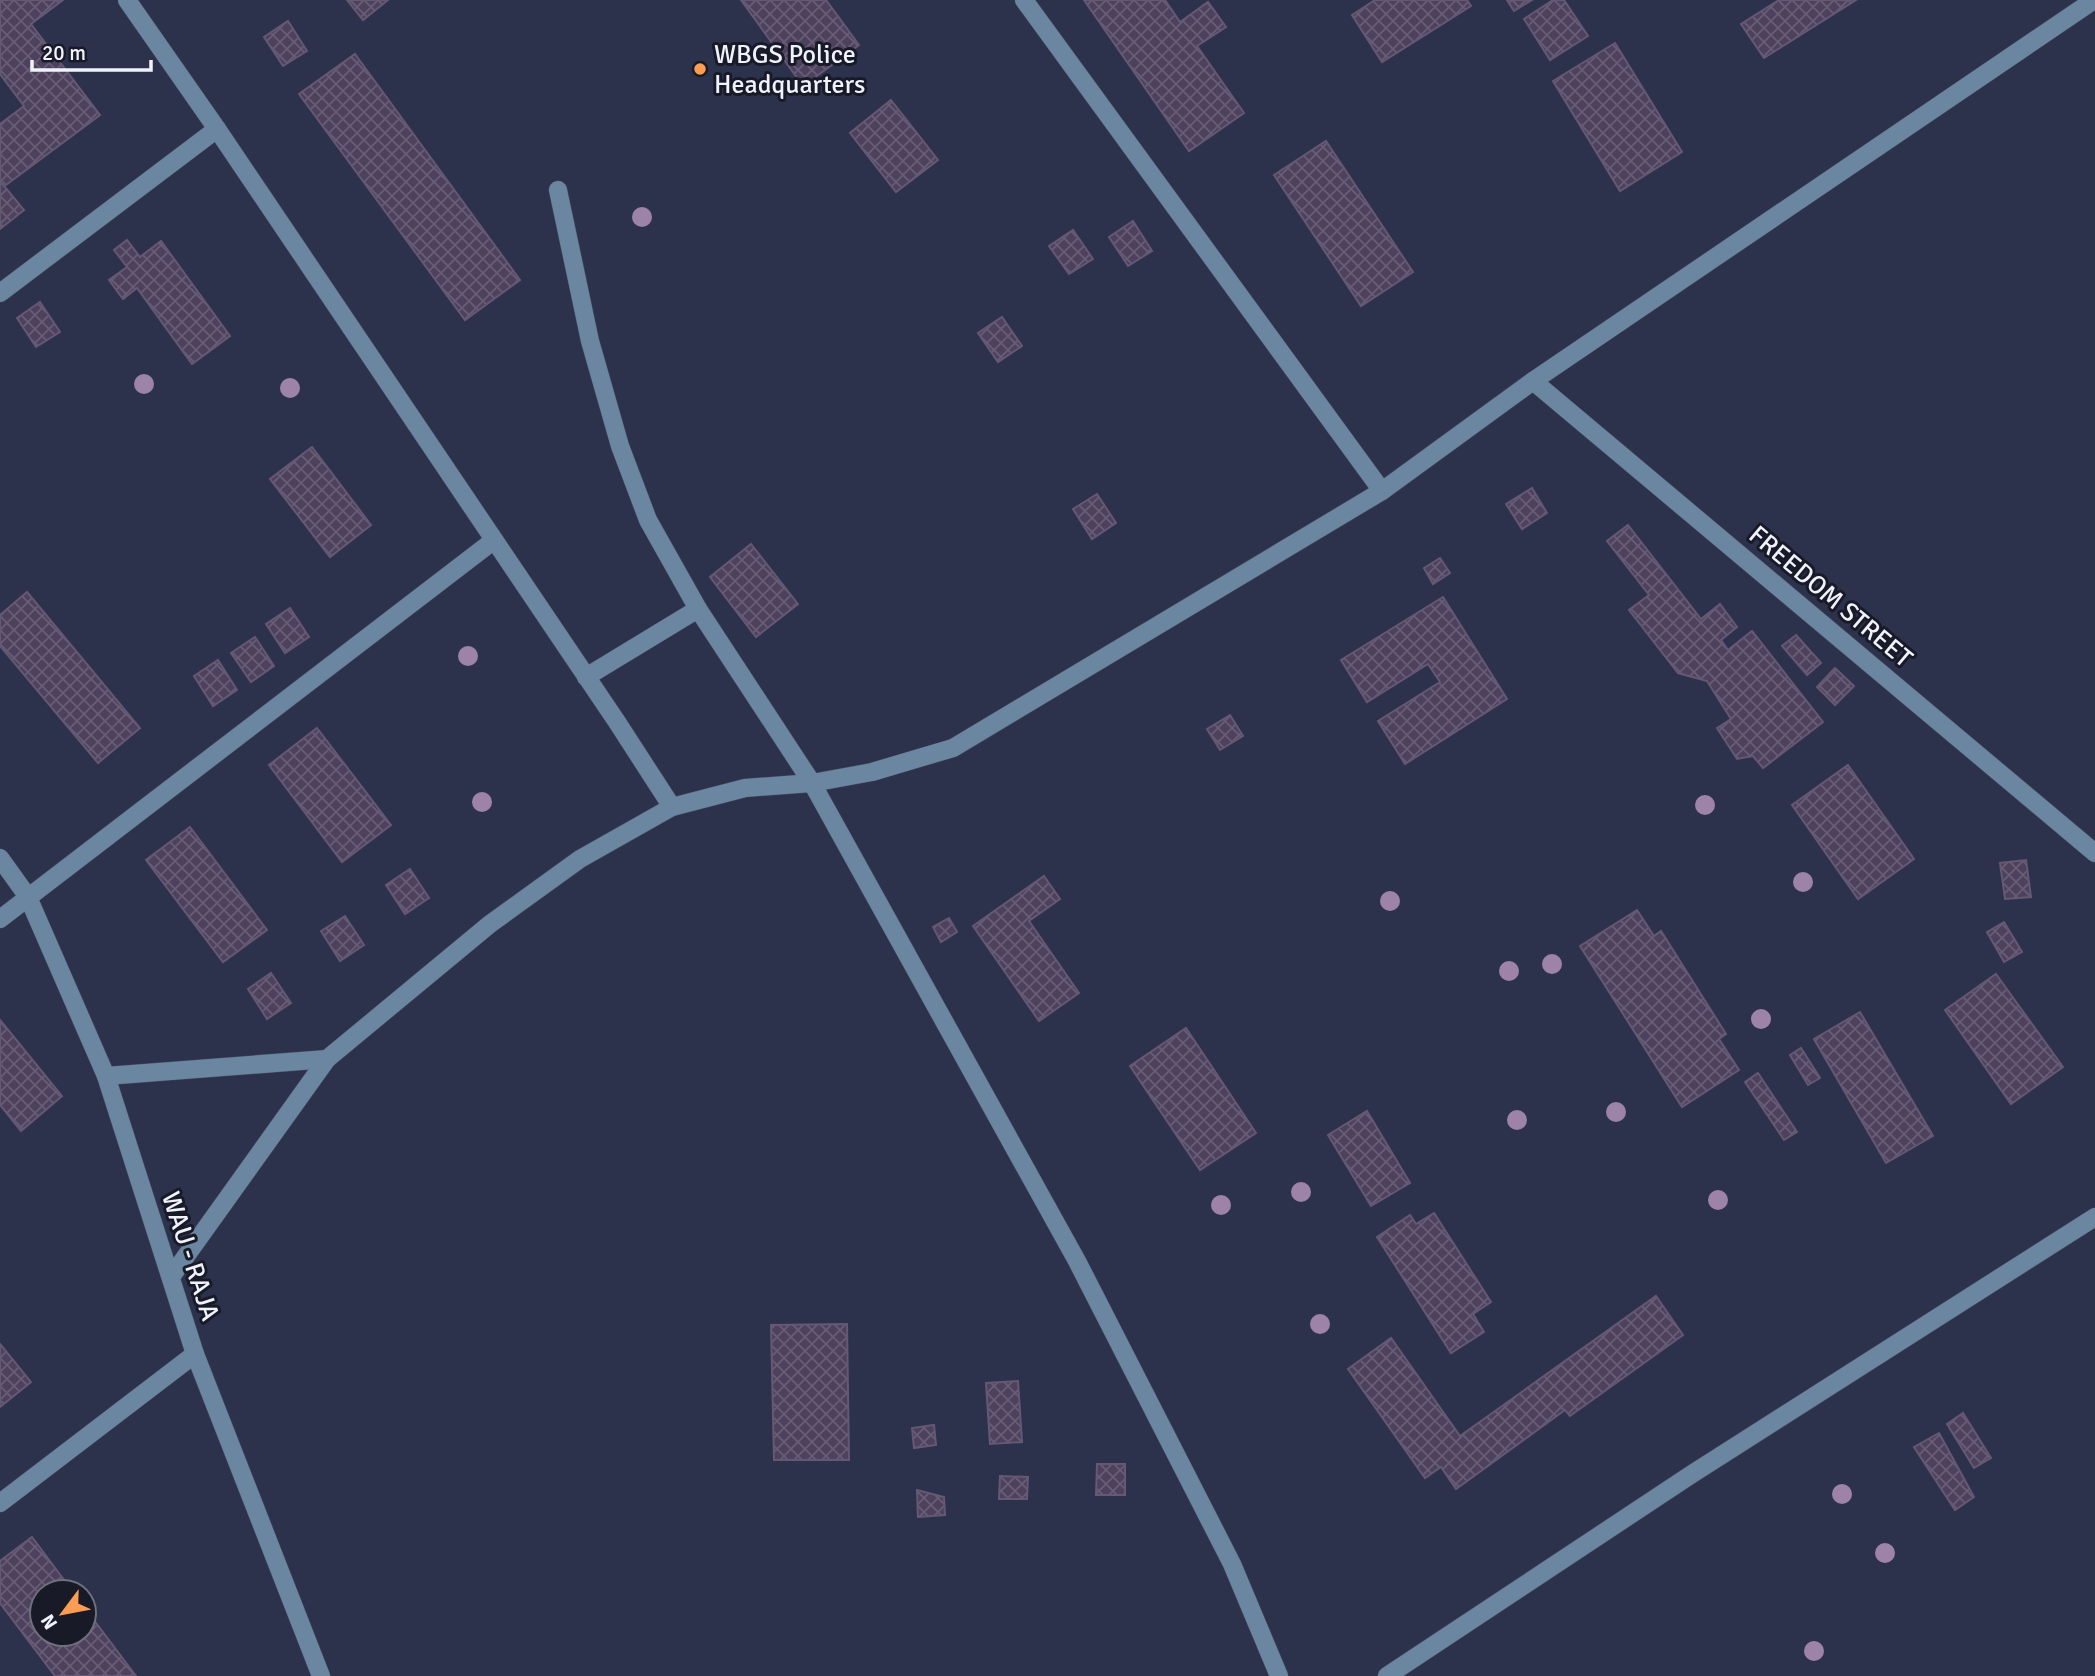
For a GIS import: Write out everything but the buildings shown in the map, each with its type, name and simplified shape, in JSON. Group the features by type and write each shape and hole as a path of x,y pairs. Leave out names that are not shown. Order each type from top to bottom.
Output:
{"street":[{"path":"127,0 218,129 672,807"},
{"path":"1024,0 1382,491"},
{"path":"171,1277 327,1059 490,924 580,859 672,807 745,788 812,783 872,772 953,748 1382,491 1533,381 2094,0"},
{"path":"0,293 218,129"},
{"path":"558,190 590,341 620,446 648,520 698,610 812,783 1077,1261 1232,1564 1279,1676"},
{"name":"FREEDOM STREET","path":"1533,381 2095,853"},
{"path":"0,919 493,541"},
{"path":"586,677 698,610"},
{"name":"WAU - RAJA","path":"0,858 28,897 106,1076 195,1354 321,1676"},
{"path":"106,1076 327,1059"},
{"path":"1387,1676 1692,1474 2095,1217"},
{"path":"0,1503 195,1354"}],"place":[{"name":"WBGS Police Headquarters","path":"700,69"}]}
